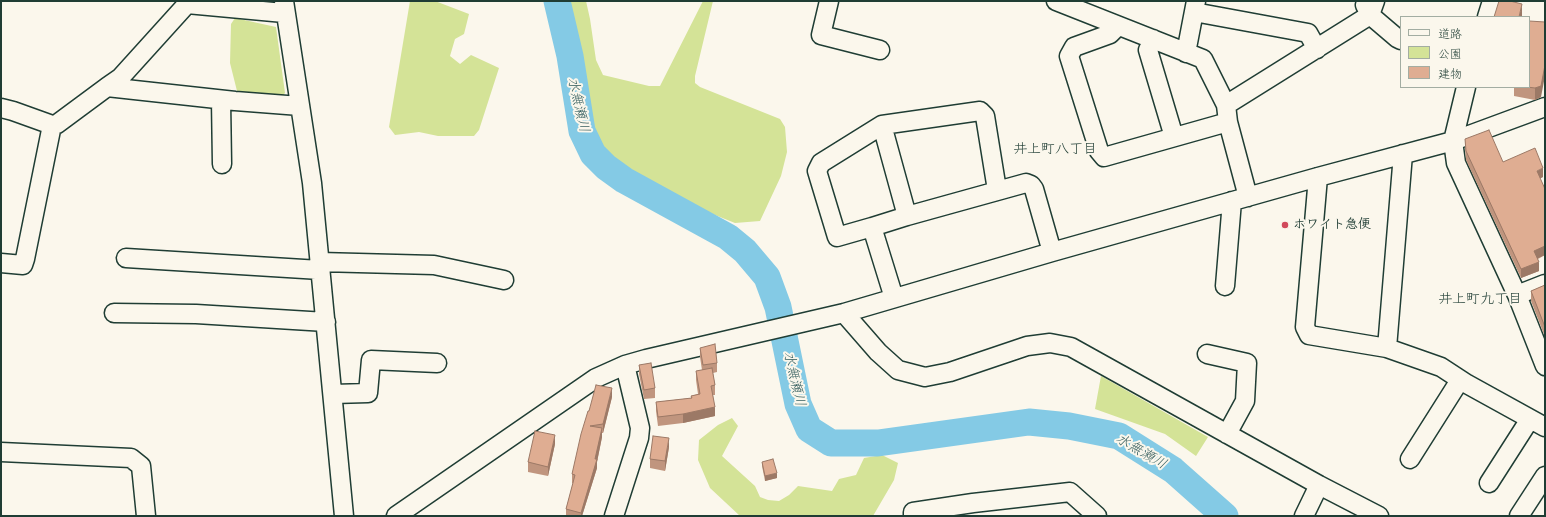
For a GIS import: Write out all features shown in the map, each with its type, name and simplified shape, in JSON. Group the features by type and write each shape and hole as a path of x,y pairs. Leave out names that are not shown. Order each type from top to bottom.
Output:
{"street":[{"path":"829,1 821,35 880,50"},
{"path":"1487,16 1492,1"},
{"path":"1060,2 1203,59 1226,105 1240,199 1225,286"},
{"path":"1,108 52,125 57,124 120,78 187,4 284,7 312,183 344,516"},
{"path":"1186,52 1195,6 1308,33 1317,49"},
{"path":"1226,105 1317,49 1369,6 1400,39"},
{"path":"1118,26 1110,34 1074,47 1069,56 1099,151 1104,157 1228,122"},
{"path":"1153,39 1148,50 1174,137"},
{"path":"107,87 220,100 300,106"},
{"path":"1466,88 1453,141 1456,163 1518,295 1545,366"},
{"path":"220,100 222,164"},
{"path":"396,516 596,378 625,365 844,313 1052,252 1318,177 1453,141 1545,107"},
{"path":"997,190 985,116 980,112 882,125 822,163 817,171 837,237 997,190 1026,183 1031,185 1034,189 1052,252"},
{"path":"1,263 23,265 52,125"},
{"path":"882,125 907,216"},
{"path":"1387,348 1403,154"},
{"path":"1318,177 1305,327 1309,335 1387,348 1441,367 1460,380 1537,423 1489,483"},
{"path":"872,227 894,298"},
{"path":"126,258 320,266 434,265 504,280"},
{"path":"1518,295 1545,284"},
{"path":"114,313 196,314 326,322"},
{"path":"844,313 878,352 898,370 925,377 950,372 1027,346 1050,343 1071,347 1319,485 1379,516"},
{"path":"1207,354 1247,362 1245,401 1227,434"},
{"path":"333,394 368,393 372,360 437,362"},
{"path":"614,516 639,438 640,428 625,365"},
{"path":"1410,459 1460,380"},
{"path":"1,452 131,458 141,466 146,516"},
{"path":"1518,516 1545,476"},
{"path":"1304,516 1319,485"},
{"path":"913,516 913,512 973,503 1070,492 1098,516"},
{"path":"973,503 987,516"}],"green space":[{"path":"410,1 435,1 469,14 464,34 455,39 450,56 460,64 471,55 499,68 479,130 474,136 438,136 419,132 395,135 389,127"},
{"path":"563,1 586,1 596,60 603,75 649,86 660,86 703,1 713,1 695,76 695,83 700,87 780,119 785,127 787,152 781,176 760,221 735,223 685,203 644,182 603,157 589,130"},
{"path":"235,18 276,27 285,93 279,100 238,95 230,63 231,24"},
{"path":"1101,376 1208,437 1196,456 1165,434 1095,409"},
{"path":"732,418 738,426 722,456 755,486 760,497 768,500 779,501 789,495 798,486 832,491 839,479 856,475 864,458 882,455 898,463 894,480 873,516 740,516 710,488 698,460 699,440 718,425"}],"building":[{"path":"1499,1 1510,1 1522,4 1519,16 1494,16"},
{"path":"1530,21 1545,22 1545,65 1541,86 1535,88 1530,87"},
{"path":"1489,130 1503,162 1535,148 1543,168 1537,171 1545,189 1545,246 1534,251 1539,262 1521,269 1466,151 1465,139"},
{"path":"1545,285 1545,327 1531,291"},
{"path":"715,344 717,363 703,365 700,348"},
{"path":"651,363 655,388 644,390 639,365"},
{"path":"712,368 715,385 711,386 715,407 683,414 658,417 656,402 692,398 691,396 700,394 696,371"},
{"path":"596,385 612,388 603,424 590,426 602,428 595,459 597,459 581,513 566,509 575,475 572,474 581,434"},
{"path":"535,431 555,435 548,467 528,462"},
{"path":"653,436 669,438 665,461 650,459"},
{"path":"773,459 777,473 765,476 762,462"}],"waterway":[{"name":"水無瀬川","path":"557,1 570,56 582,131 593,154 606,167 624,180 728,237 745,251 767,277 778,307 798,404 809,429 831,443 878,443 1029,422 1069,426 1119,436 1173,470 1225,516"}],"place":[{"name":"ホワイト急便","path":"1285,225"}],"district":[{"name":"井上町八丁目","path":"1055,149"},
{"name":"井上町九丁目","path":"1480,299"}]}
